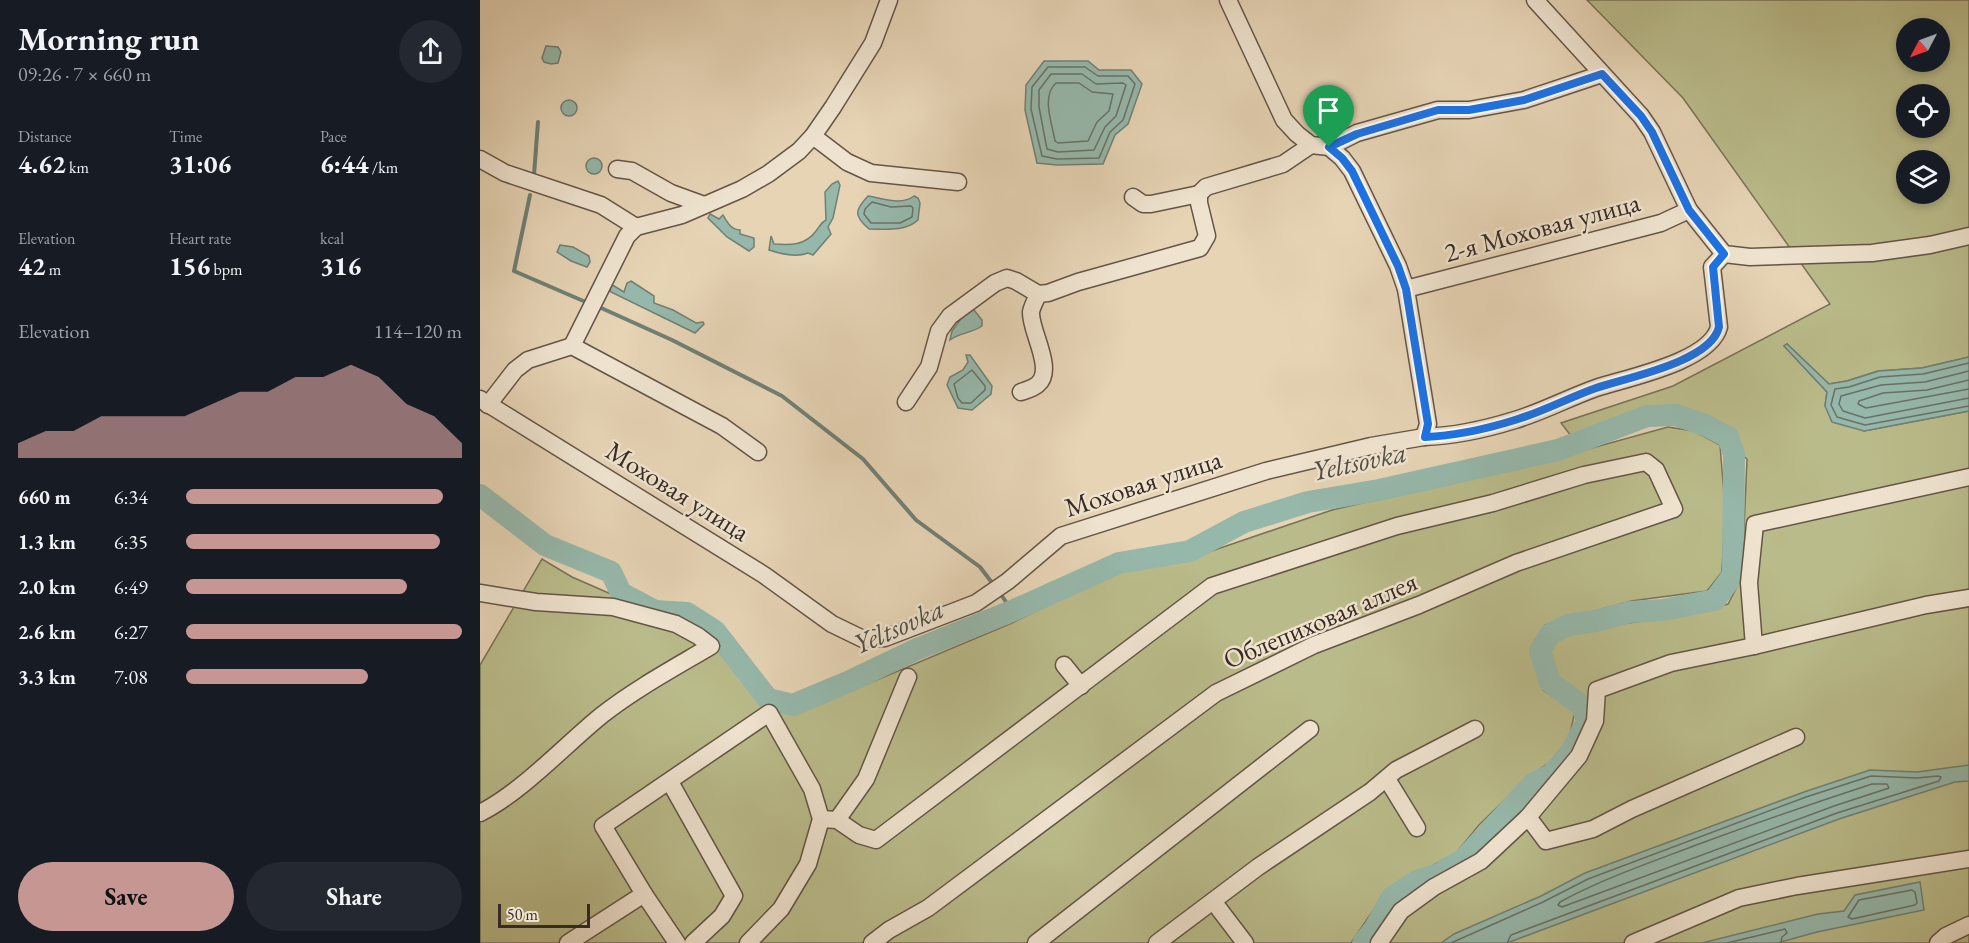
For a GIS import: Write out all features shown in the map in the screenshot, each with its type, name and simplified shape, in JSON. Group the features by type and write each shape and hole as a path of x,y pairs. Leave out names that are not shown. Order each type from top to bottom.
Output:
{"street":[{"path":"572,346 627,236 636,227 682,214 742,189 768,174 799,151 813,136 873,43 890,0"},
{"path":"1228,0 1284,120 1311,145 1329,147 1357,134 1438,110 1469,110 1524,100 1602,74"},
{"path":"1535,0 1641,116 1652,132 1689,210 1724,254 1750,257 1872,254 1969,236"},
{"path":"813,136 847,162 871,172 958,182"},
{"path":"1133,197 1143,204 1151,204 1199,194 1206,188 1284,164 1311,145"},
{"path":"1329,147 1352,171 1398,266 1406,289 1428,424 1425,437"},
{"path":"480,159 505,173 601,205 636,227"},
{"path":"617,168 632,171 671,193 704,205"},
{"path":"1022,392 1038,386 1043,379 1044,368 1032,325 1031,310 1043,294 1200,248 1207,236 1199,194"},
{"name":"2-я Моховая улица","path":"1406,289 1661,223 1689,210"},
{"name":"Моховая улица","path":"484,402 764,575 832,624 863,639 885,638 975,603 1008,581 1061,536 1266,471 1371,446 1442,436 1515,420 1597,388 1669,367 1709,342 1717,334 1719,327 1713,267 1724,254"},
{"path":"906,402 930,367 939,331 950,316 995,283 1007,278 1016,280 1043,294"},
{"path":"484,402 528,360 572,346 722,426 758,452"},
{"name":"Облепиховая аллея","path":"872,943 889,930 928,909 1216,693 1314,645 1419,605 1516,563 1674,509 1656,470 1646,462 1584,475 1493,503 1397,526 1212,586 1081,686"},
{"path":"1754,646 1749,583 1755,524 1969,477"},
{"path":"480,593 536,602 613,607 676,624 711,646 604,714 522,783 480,813"},
{"path":"1379,943 1401,911 1434,887 1481,861 1528,817 1579,756 1595,722 1597,690 1671,663 1754,646 1926,604 1969,598"},
{"path":"676,943 603,826 769,713 829,820 859,835 876,840 1081,686 1064,665"},
{"path":"748,943 781,909 808,864 829,820 866,779 908,678"},
{"path":"1036,943 1310,729"},
{"path":"1157,943 1267,860 1387,779 1396,770 1476,729"},
{"path":"1528,817 1546,841 1593,830 1632,809 1796,737"},
{"path":"1387,779 1417,828"},
{"path":"670,782 734,896 722,916 693,943"},
{"path":"1633,943 1739,898 1809,884 1969,859"},
{"path":"568,943 644,894"},
{"path":"1213,901 1245,943"},
{"path":"1938,943 1946,936 1969,925"}],"green space":[{"path":"1587,0 1969,0 1969,357 1922,368 1878,371 1829,384 1787,344 1784,346 1827,392 1825,406 1864,431 1969,411 1969,943 1372,943 1466,863 1549,783 1588,732 1589,701 1556,677 1548,651 1554,638 1569,631 1687,615 1728,604 1742,577 1747,459 1706,429 1647,419 1571,436 1561,423 1673,386 1830,304 1683,98"},
{"path":"1668,427 1694,431 1720,445 1725,507 1722,572 1707,591 1631,601 1545,625 1531,654 1543,690 1575,711 1569,739 1550,762 1526,779 1479,825 1456,853 1387,890 1351,943 480,943 480,665 542,559 572,577 627,601 717,647 763,705 796,714 1012,623 1116,572 1185,560 1332,510 1534,464"}],"water":[{"path":"546,46 558,47 561,52 558,63 544,62 542,58"},
{"path":"1044,61 1088,61 1099,70 1131,70 1142,84 1128,124 1115,135 1103,164 1037,163 1025,110 1026,85"},
{"path":"566,100 572,100 577,108 575,114 566,116 561,111 561,105"},
{"path":"591,158 597,158 602,166 600,172 591,174 586,169 586,163"},
{"path":"838,181 840,185 833,218 828,227 831,234 813,255 808,253 788,255 769,250 771,236 774,244 786,244 802,242 812,236 826,220 825,192"},
{"path":"868,196 898,201 914,196 920,203 918,220 901,228 869,229 858,216 860,205"},
{"path":"710,214 719,219 723,215 732,227 740,230 740,234 754,238 754,247 749,251 727,237 708,218"},
{"path":"560,245 573,247 589,256 590,262 587,267 557,252"},
{"path":"631,281 654,296 654,303 673,310 696,323 703,322 704,324 695,333 611,292 609,287 611,284 624,292 627,283"},
{"path":"968,309 974,310 982,320 982,326 950,340 952,331"},
{"path":"1787,344 1829,384 1879,371 1922,368 1969,357 1969,411 1864,431 1832,422 1825,406 1827,392 1784,346"},
{"path":"966,355 970,355 992,386 991,394 972,410 958,408 947,385 950,377 963,370 968,362"},
{"path":"1969,765 1969,781 1955,782 1839,819 1507,943 1441,943 1454,934 1541,896 1585,873 1804,792 1870,770 1917,772"},
{"path":"1920,882 1924,910 1817,932 1777,943 1702,943 1818,914 1844,911 1855,895"}],"waterway":[{"path":"534,175 538,122"},
{"path":"530,195 514,271 588,303"},
{"path":"599,307 672,340 782,396 863,459 916,520 980,567 993,584"},
{"name":"Yeltsovka","path":"480,495 545,545 611,572 621,593 655,611 687,613 715,631 768,699 793,705 1119,563 1190,551 1244,522 1308,502 1379,490 1558,450 1647,416 1676,415 1705,425 1728,437 1734,454 1733,575 1715,600 1662,610 1630,612 1596,621 1568,625 1550,634 1540,651 1550,682 1582,706 1587,721 1570,754 1551,775 1534,783 1465,858 1439,874 1417,881 1392,897 1375,928 1363,943"},
{"path":"1000,593 1012,611"}],"route":[{"path":"1602,74 1641,116 1652,132 1689,210 1724,254 1713,267 1719,327 1717,334 1709,342 1669,367 1597,388 1515,420 1442,436 1425,437 1428,424 1406,289 1398,266 1352,171 1329,147 1357,134 1438,110 1469,110 1524,100 1602,74"}]}
